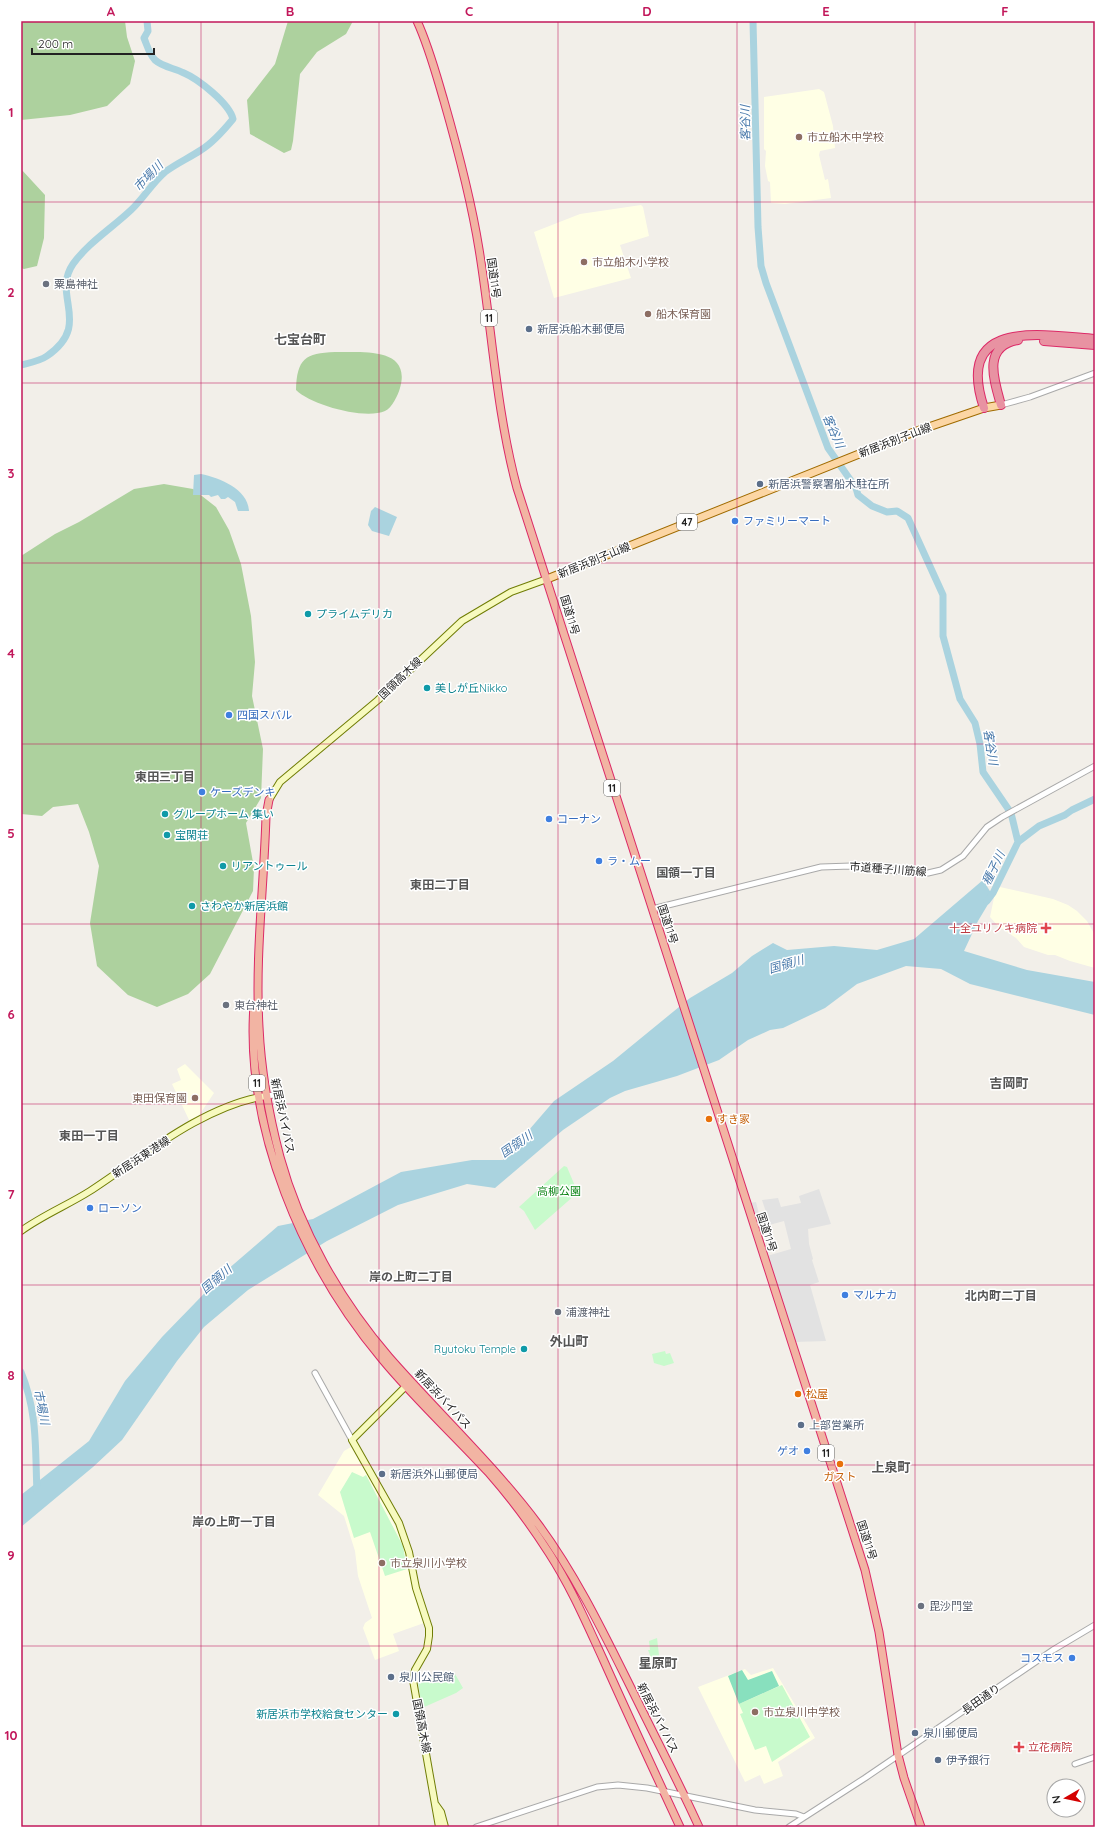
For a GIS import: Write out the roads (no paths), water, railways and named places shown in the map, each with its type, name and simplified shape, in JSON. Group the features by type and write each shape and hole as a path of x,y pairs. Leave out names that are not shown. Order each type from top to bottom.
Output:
{"highway":[{"name":"国道11号","path":"417,21 431,56 466,184 479,249 510,462 679,995 865,1570 879,1632 898,1755 904,1778 922,1827"},
{"path":"984,408 978,391 977,370 986,351 994,342 1007,337 1020,335 1095,339"},
{"path":"1001,405 993,376 992,366 999,350 1004,345 1011,341 1022,339 1095,345"},
{"name":"新居浜バイパス","path":"269,800 266,816 260,956 253,1024 255,1069 263,1097 273,1156 293,1204 306,1242 327,1274 350,1318 381,1358 496,1472 538,1525 557,1552 600,1624 699,1827"},
{"name":"新居浜バイパス","path":"408,1384 490,1475 532,1527 554,1560 575,1596 680,1827"}],"main road":[{"name":"新居浜別子山線","path":"547,579 827,466 984,408 1001,405"},
{"name":"国領高木線","path":"269,800 280,782 378,700 462,621 511,592 547,579"},
{"name":"新居浜東港線","path":"21,1230 89,1192 134,1160 182,1131 228,1106 263,1097"},
{"path":"352,1440 408,1384"},
{"name":"国領高木線","path":"352,1440 405,1536 416,1588 429,1628 428,1643 418,1662 413,1680 439,1827"},
{"path":"436,1804 441,1812 445,1827"}],"street":[{"path":"1001,405 1030,397 1095,373"},
{"name":"市道種子川筋線","path":"652,909 821,867 851,866 915,873 928,873 942,870 963,856 987,828 1002,817 1095,766"},
{"path":"263,1097 274,1094"},
{"path":"315,1373 352,1440"},
{"name":"長田通り","path":"789,1827 1053,1650 1095,1625"},
{"path":"1075,1764 1095,1757"},
{"path":"476,1827 596,1787 630,1785 755,1810 796,1814 804,1817"}],"water":[{"path":"201,474 216,478 232,486 244,496 249,511 238,511 235,502 228,497 221,499 218,495 211,497 209,495 193,495 194,475"},
{"path":"375,507 397,517 389,536 372,531 368,525 371,511"},
{"name":"国領川","path":"983,880 993,896 978,921 964,951 1027,970 1095,982 1095,1015 970,984 941,969 906,966 857,984 825,1008 783,1028 770,1030 748,1040 719,1060 677,1076 625,1091 610,1098 563,1130 495,1188 467,1184 398,1205 327,1241 248,1290 204,1327 177,1361 122,1440 93,1467 21,1527 21,1495 89,1441 125,1381 162,1337 227,1270 278,1226 313,1219 401,1172 472,1160 503,1160 554,1101 613,1061 690,998 732,973 752,956 773,943 787,950 834,946 877,950 914,939"}],"waterway":[{"name":"市場川","path":"21,365 38,361 47,356 60,344 67,333 70,321 66,287 67,276 79,256 93,242 131,210 165,172 206,147 233,119 226,106 205,86 190,76 162,64 153,58 144,38 148,31 147,21"},
{"name":"客谷川","path":"753,21 758,227 761,266 766,283 828,448 856,488 858,495 872,506 887,512 897,511 908,518 943,595 943,636 960,699 975,723 980,744 983,772 1011,813 1018,842"},
{"name":"種子川","path":"987,901 993,893 1018,842 1039,826 1065,815 1095,799"},
{"name":"市場川","path":"21,1372 33,1417 36,1446 37,1492"}],"place":[{"name":"市立船木中学校","path":"799,137"},
{"name":"市立船木小学校","path":"584,262"},
{"name":"粟島神社","path":"46,284"},
{"name":"船木保育園","path":"648,314"},
{"name":"新居浜船木郵便局","path":"529,329"},
{"name":"新居浜警察署船木駐在所","path":"760,484"},
{"name":"ファミリーマート","path":"735,521"},
{"name":"プライムデリカ","path":"308,614"},
{"name":"美しが丘Nikko","path":"427,688"},
{"name":"四国スバル","path":"229,715"},
{"name":"ケーズデンキ","path":"202,792"},
{"name":"グループホーム 集い","path":"165,814"},
{"name":"コーナン","path":"549,819"},
{"name":"宝閑荘","path":"167,835"},
{"name":"ラ・ムー","path":"599,861"},
{"name":"リアントゥール","path":"223,866"},
{"name":"さわやか新居浜館","path":"192,906"},
{"name":"十全ユリノキ病院","path":"1046,928"},
{"name":"東台神社","path":"226,1005"},
{"name":"東田保育園","path":"195,1098"},
{"name":"すき家","path":"709,1119"},
{"name":"ローソン","path":"90,1208"},
{"name":"マルナカ","path":"845,1295"},
{"name":"浦渡神社","path":"558,1312"},
{"name":"Ryutoku Temple","path":"524,1349"},
{"name":"松屋","path":"798,1394"},
{"name":"上部営業所","path":"801,1425"},
{"name":"ゲオ","path":"807,1451"},
{"name":"ガスト","path":"840,1464"},
{"name":"新居浜外山郵便局","path":"382,1474"},
{"name":"市立泉川小学校","path":"382,1563"},
{"name":"毘沙門堂","path":"921,1606"},
{"name":"コスモス","path":"1072,1658"},
{"name":"泉川公民館","path":"391,1677"},
{"name":"市立泉川中学校","path":"755,1712"},
{"name":"新居浜市学校給食センター","path":"396,1714"},
{"name":"泉川郵便局","path":"915,1733"},
{"name":"立花病院","path":"1019,1747"},
{"name":"伊予銀行","path":"938,1760"}],"district":[{"name":"七宝台町","path":"300,339"},
{"name":"東田三丁目","path":"165,776"},
{"name":"国領一丁目","path":"686,872"},
{"name":"東田二丁目","path":"440,884"},
{"name":"吉岡町","path":"1009,1083"},
{"name":"東田一丁目","path":"89,1135"},
{"name":"岸の上町二丁目","path":"411,1276"},
{"name":"北内町二丁目","path":"1001,1295"},
{"name":"外山町","path":"569,1341"},
{"name":"上泉町","path":"891,1467"},
{"name":"岸の上町一丁目","path":"234,1521"},
{"name":"星原町","path":"658,1663"}],"park label":[{"name":"高柳公園","path":"559,1191"}]}
